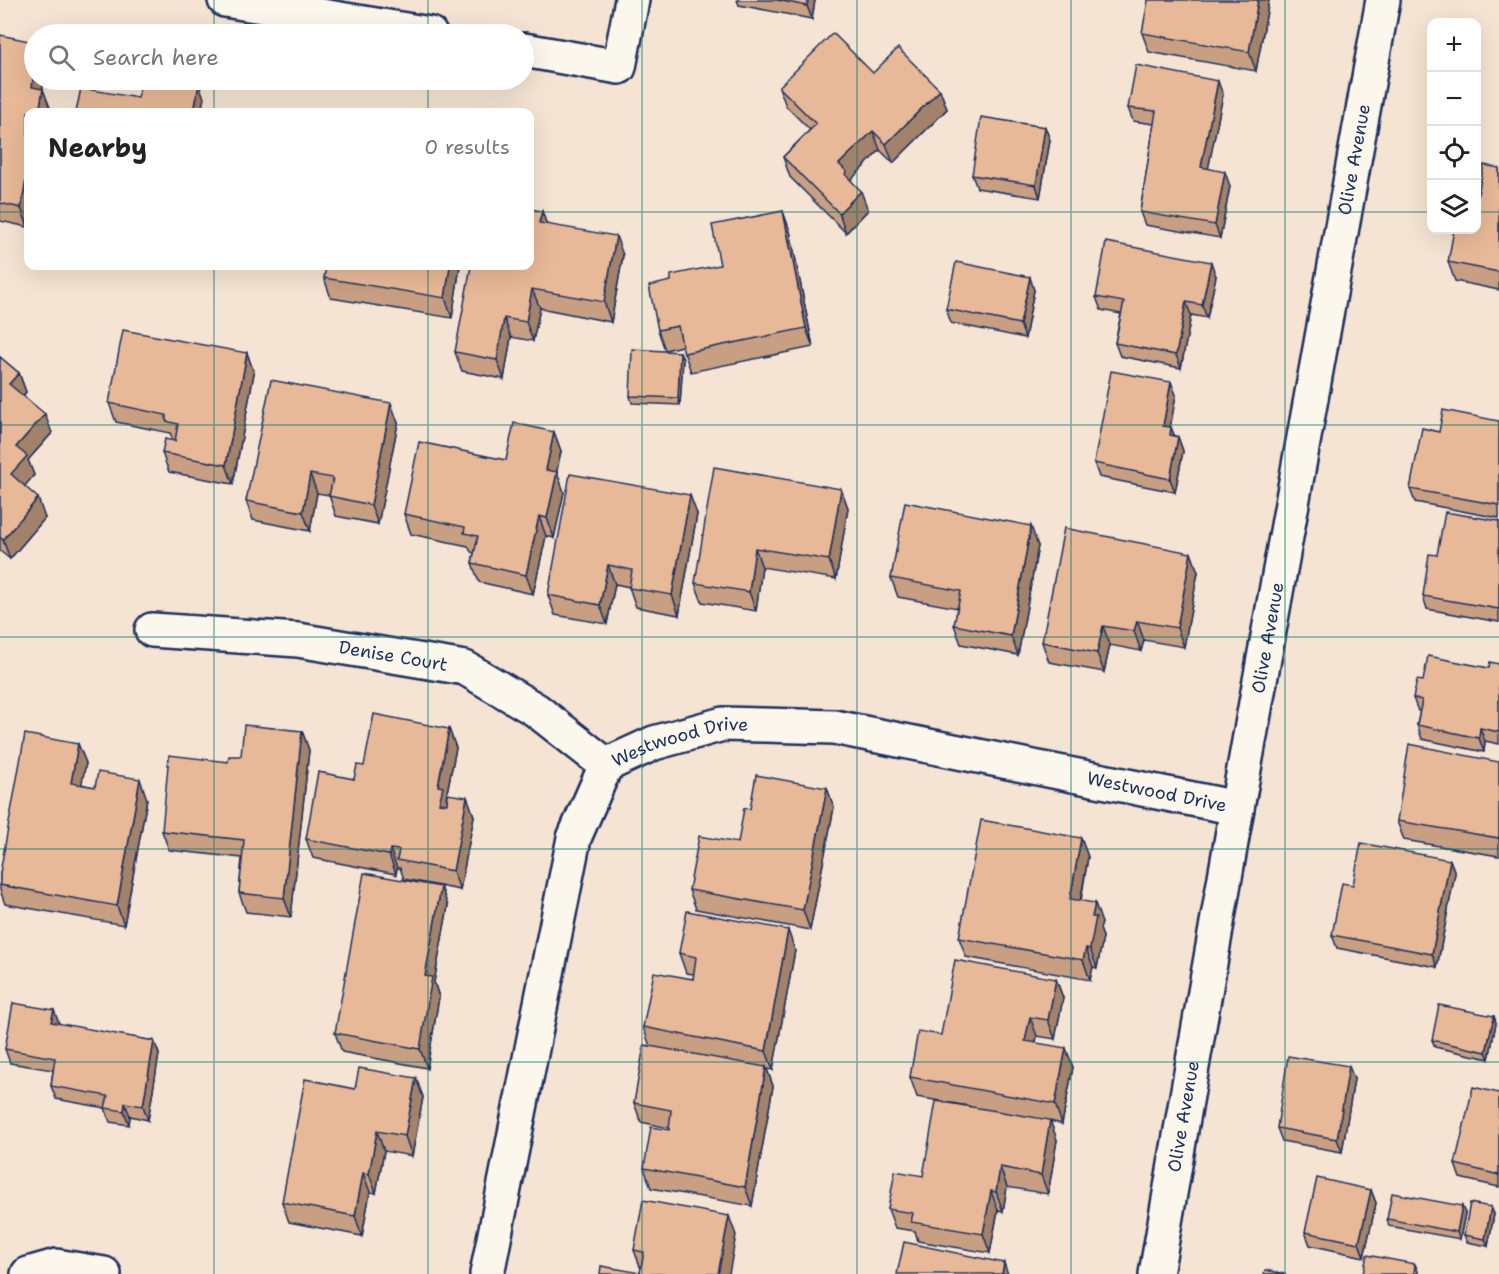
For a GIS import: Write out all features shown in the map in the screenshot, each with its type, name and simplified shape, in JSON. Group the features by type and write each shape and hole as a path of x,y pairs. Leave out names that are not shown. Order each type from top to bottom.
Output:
{"street":[{"path":"225,0 369,24"},
{"path":"534,52 619,67 632,0"},
{"name":"Olive Avenue","path":"1156,1274 1237,808 1383,0"},
{"name":"Denise Court","path":"152,630 298,640 465,668 536,710 606,765"},
{"name":"Westwood Drive","path":"487,1274 574,838 606,765 654,743 723,724 834,727 1237,808"},
{"path":"28,1274 56,1266 104,1274"}],"building":[{"path":"778,0 808,0 807,6"},
{"path":"1148,0 1258,0 1249,52 1142,33"},
{"path":"833,33 873,73 898,48 940,90 886,144 873,131 839,164 861,191 839,213 783,157 816,124 779,87"},
{"path":"0,35 24,40 24,90 43,90 40,108 24,108 24,191 21,208 0,203"},
{"path":"1136,65 1218,81 1201,167 1225,172 1215,225 1140,212 1156,111 1128,108"},
{"path":"81,90 138,98 139,90 198,90 195,108 77,108"},
{"path":"981,117 1045,127 1036,185 972,175"},
{"path":"1484,165 1499,168 1499,272 1448,262 1453,234 1481,234 1481,180"},
{"path":"534,210 542,211 539,223 616,236 604,302 532,289 526,322 504,318 497,360 455,352 470,270 534,270"},
{"path":"783,211 806,328 684,353 678,326 658,330 649,286 671,281 671,275 720,265 712,225"},
{"path":"1106,242 1211,262 1202,305 1186,302 1176,355 1115,343 1124,302 1096,297"},
{"path":"956,262 1030,277 1020,324 946,309"},
{"path":"325,270 449,270 445,298 324,278"},
{"path":"123,330 247,353 226,465 162,453 165,439 175,441 178,424 166,421 166,415 109,403"},
{"path":"632,349 680,352 678,398 630,396"},
{"path":"0,357 19,373 9,384 45,414 16,447 27,456 11,474 38,498 3,540 0,537"},
{"path":"1111,371 1171,382 1163,426 1171,427 1170,435 1178,437 1170,479 1094,463"},
{"path":"271,380 391,403 371,505 329,496 333,478 310,474 303,512 246,501"},
{"path":"1443,410 1499,421 1499,505 1410,489 1422,428 1439,432"},
{"path":"514,423 554,432 546,470 557,472 547,518 539,516 526,575 472,563 478,536 464,533 465,527 404,514 419,442 506,460"},
{"path":"714,467 841,489 829,560 755,548 749,592 695,583"},
{"path":"570,474 690,495 672,595 629,588 632,570 608,565 600,605 548,595"},
{"path":"905,502 1031,526 1011,636 954,625 961,591 891,578"},
{"path":"1445,512 1499,521 1499,609 1423,596 1429,554 1437,555"},
{"path":"1064,528 1191,553 1177,628 1137,621 1134,631 1103,626 1097,653 1042,642"},
{"path":"1428,656 1489,668 1490,662 1499,664 1499,732 1480,728 1479,738 1417,725 1422,700 1413,698 1417,680 1423,681"},
{"path":"374,714 449,729 438,786 443,787 439,803 447,804 448,794 467,797 453,871 397,860 399,850 390,849 389,855 306,839 318,772 354,779 357,765 364,766"},
{"path":"244,725 302,731 284,898 239,893 244,840 162,831 169,755 228,762 229,756 241,756"},
{"path":"25,734 78,744 71,783 95,787 98,772 140,779 117,906 0,885 0,873"},
{"path":"1409,744 1499,762 1499,838 1397,821"},
{"path":"756,775 827,788 803,910 689,890 699,836 738,843 744,808 750,809"},
{"path":"981,820 1081,838 1070,899 1095,903 1092,917 1096,917 1090,949 1086,948 1083,960 959,938"},
{"path":"1361,843 1450,860 1432,954 1332,935 1342,883 1353,885"},
{"path":"364,873 441,887 425,976 432,977 420,1049 335,1033"},
{"path":"687,911 788,930 766,1051 643,1027 654,972 693,979 696,957 679,953"},
{"path":"955,960 1056,979 1048,1020 1030,1017 1025,1041 1066,1048 1055,1104 910,1077 918,1031 941,1035"},
{"path":"13,1003 54,1010 51,1022 154,1041 143,1106 125,1103 124,1111 105,1108 108,1096 51,1086 55,1058 5,1049"},
{"path":"1439,1005 1494,1016 1486,1052 1432,1040"},
{"path":"644,1045 766,1067 745,1187 644,1168 651,1127 669,1130 671,1110 634,1103"},
{"path":"1288,1056 1349,1066 1337,1139 1277,1128"},
{"path":"359,1068 416,1078 405,1136 377,1131 369,1174 363,1173 355,1216 282,1202 305,1079 355,1089"},
{"path":"1473,1087 1499,1093 1499,1175 1455,1164"},
{"path":"936,1101 1050,1120 1041,1175 1000,1167 996,1192 991,1191 983,1234 911,1222 913,1213 888,1209 895,1171 923,1176"},
{"path":"1317,1178 1371,1190 1359,1243 1305,1232"},
{"path":"1392,1193 1462,1206 1457,1232 1387,1219"},
{"path":"643,1200 729,1216 718,1274 600,1274 601,1266 640,1273 644,1252 634,1250"},
{"path":"1470,1203 1491,1207 1485,1239 1464,1235"},
{"path":"904,1242 1004,1263 1002,1274 897,1274"},
{"path":"1367,1255 1415,1264 1414,1274 1363,1274"},
{"path":"1265,1270 1286,1274 1264,1274"}]}
